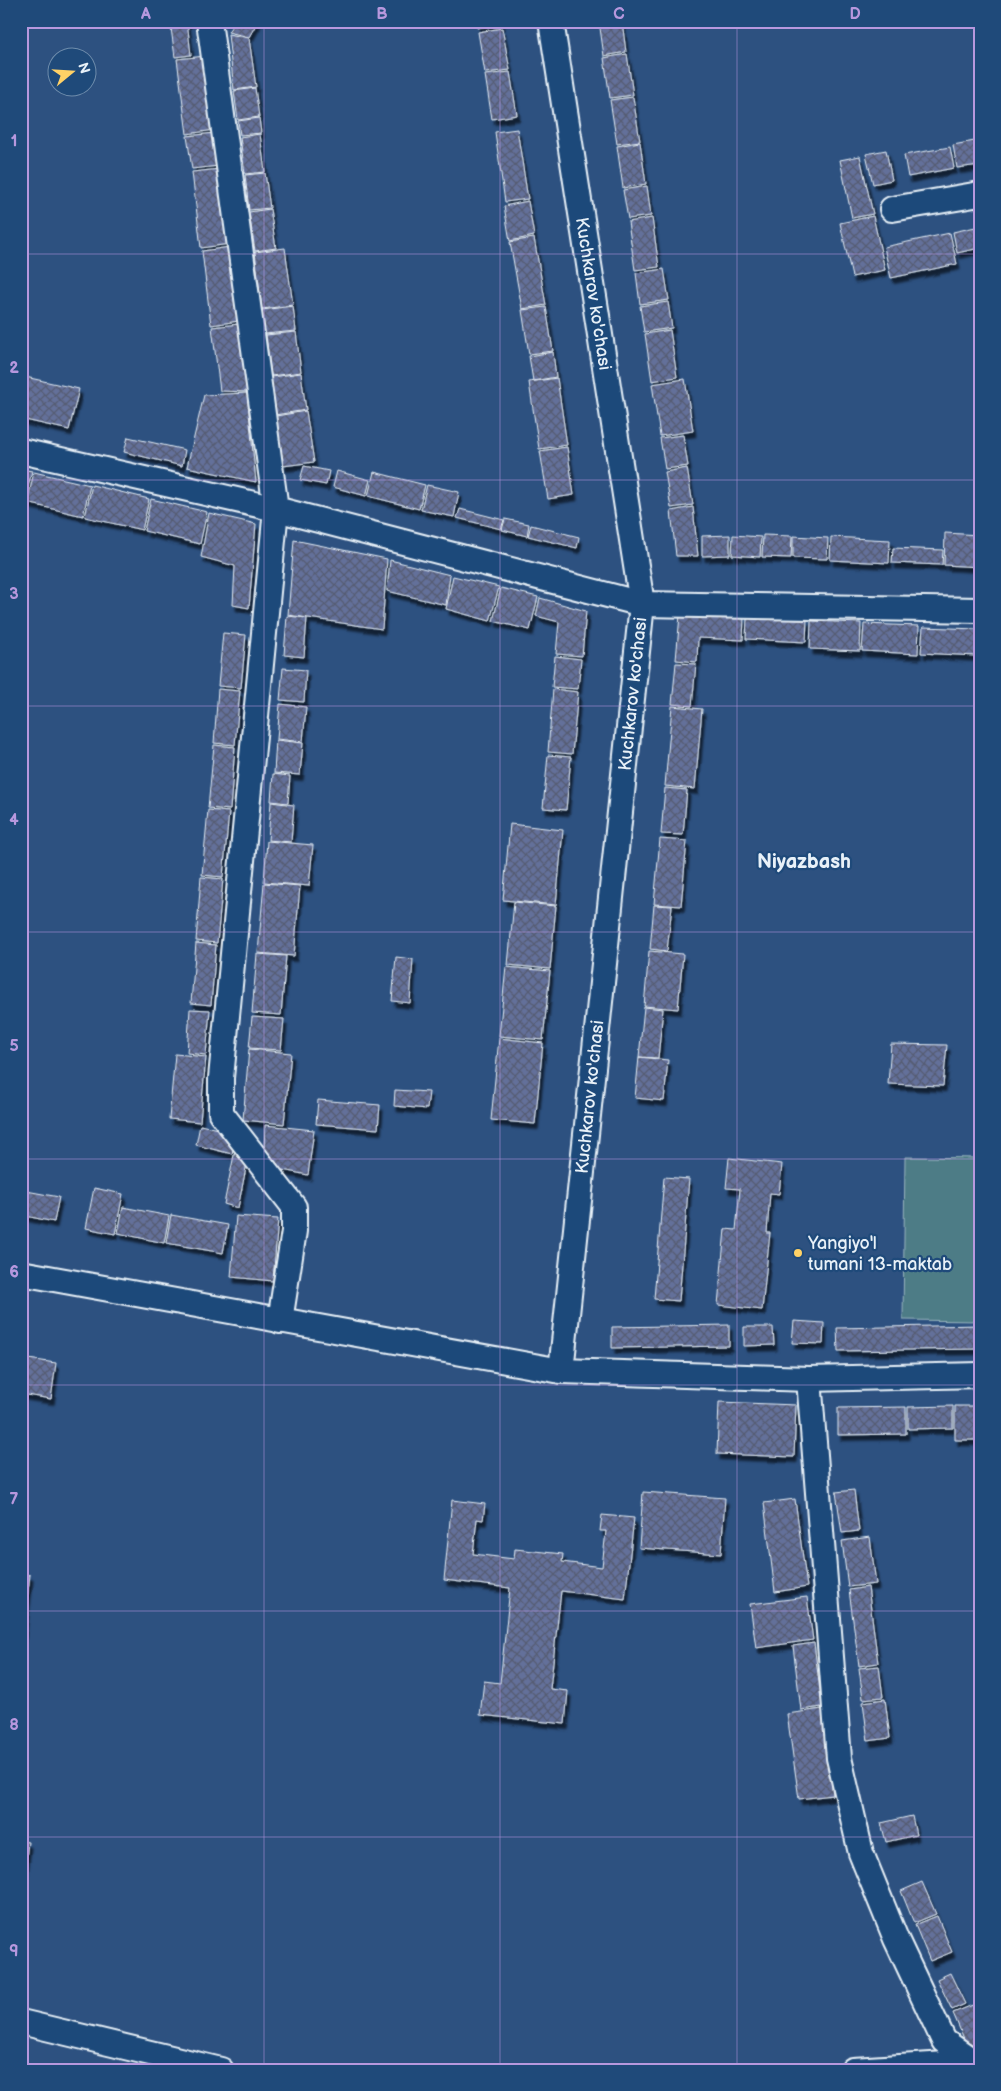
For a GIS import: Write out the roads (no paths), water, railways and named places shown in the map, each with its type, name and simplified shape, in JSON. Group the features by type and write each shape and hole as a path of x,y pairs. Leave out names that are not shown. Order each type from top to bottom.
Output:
{"street":[{"path":"209,21 276,509 221,1087 221,1113 233,1131 285,1192 294,1207 294,1231 280,1321"},
{"name":"Kuchkarov ko'chasi","path":"551,21 642,604 561,1371"},
{"path":"892,209 980,194"},
{"path":"21,451 276,509 642,604 980,610"},
{"path":"21,1273 561,1371 809,1379 980,1375"},
{"path":"809,1379 839,1758 861,1853 896,1939 944,2041 977,2062"},
{"path":"21,2022 221,2070"},
{"path":"853,2070 977,2062"}],"place":[{"name":"Yangiyo'l tumani 13-maktab","path":"798,1253"}],"district":[{"name":"Niyazbash","path":"804,862"}]}
